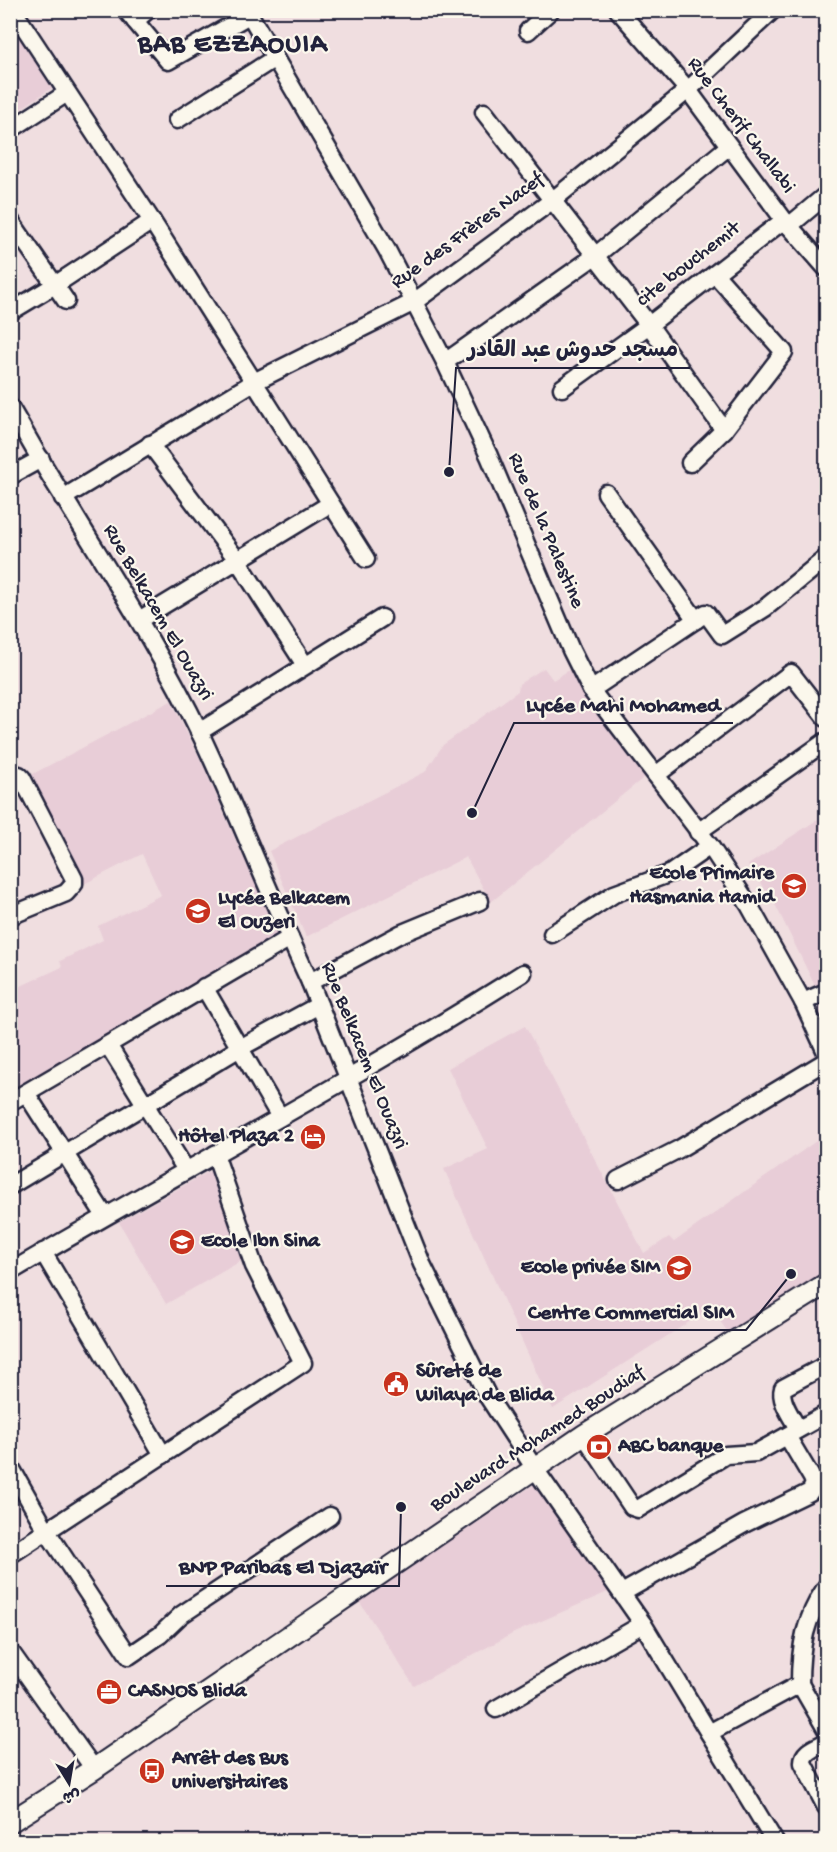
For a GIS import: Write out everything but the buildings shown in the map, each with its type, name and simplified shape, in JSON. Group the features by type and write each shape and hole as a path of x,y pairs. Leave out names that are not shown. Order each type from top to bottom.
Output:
{"main road":[{"name":"Boulevard Mohamed Boudiaf","path":"10,1822 94,1769 584,1435 826,1284"}],"street":[{"path":"12,10 152,221 366,559"},
{"path":"528,31 551,10"},
{"name":"Rue Cherif Challabi","path":"618,10 688,90 728,147 787,223 826,268"},
{"name":"Rue des Frères Nacef","path":"63,498 254,382 414,302 553,200 688,90 773,10"},
{"path":"136,14 168,62 248,13"},
{"name":"Rue de la Palestine","path":"248,13 387,250 445,362 489,456 571,650 591,690 710,846 749,905 804,1002 826,1052"},
{"path":"177,120 275,58"},
{"path":"10,130 67,93"},
{"path":"484,112 649,325 724,430"},
{"path":"445,362 595,256 728,147"},
{"name":"cite bouchemit","path":"562,388 826,195"},
{"path":"10,220 66,301"},
{"path":"10,312 152,221"},
{"path":"690,464 724,430 784,352 715,274"},
{"name":"Rue Belkacem El Ouazri","path":"10,407 63,498 139,620 199,732 260,864 310,982 422,1264 488,1397 642,1624 775,1842"},
{"path":"150,444 237,561 304,665"},
{"path":"10,476 41,459"},
{"path":"606,493 696,620"},
{"path":"139,620 330,504"},
{"path":"591,690 706,613 722,635 765,608 825,559"},
{"path":"199,732 382,618"},
{"path":"656,775 791,673 826,718"},
{"path":"698,832 826,741"},
{"path":"10,773 22,778 74,879 70,890 10,916"},
{"path":"552,934 614,894 670,873 710,846"},
{"path":"310,982 400,934 480,901"},
{"path":"10,1102 290,938"},
{"path":"10,1272 349,1078 523,973"},
{"path":"204,987 280,1117"},
{"path":"804,1002 826,992"},
{"path":"10,1186 240,1048 319,1005"},
{"path":"108,1045 186,1170"},
{"path":"618,1180 679,1149 826,1061"},
{"path":"26,1093 105,1216"},
{"path":"10,1555 303,1363 255,1266 215,1154"},
{"path":"43,1252 163,1455"},
{"path":"622,1593 752,1520 810,1492 814,1485 793,1432 781,1391 826,1365"},
{"path":"584,1435 632,1506 638,1509 726,1455 756,1453 826,1414"},
{"path":"10,1466 46,1530 129,1656 160,1635 181,1615 330,1516"},
{"path":"826,1587 807,1623 800,1652 800,1684 826,1729"},
{"path":"496,1709 642,1624"},
{"path":"10,1651 94,1769"},
{"path":"709,1733 800,1684"},
{"path":"826,1742 802,1757 826,1807"}],"shaded area":[{"path":"11,24 52,88 10,115"},
{"path":"544,668 553,680 571,669 647,775 491,902 466,857 306,937 269,851 425,772 443,745 518,691 519,684"},
{"name":"Lycée Belkacem El Ouzeri","path":"171,701 201,761 279,938 11,1096 10,991 62,967 60,961 103,940 98,926 161,895 142,854 84,884 29,776"},
{"name":"Ecole Primaire Hasmania Hamid","path":"826,814 826,985 817,990 776,906 748,865"},
{"path":"525,1026 644,1253 669,1237 674,1242 826,1134 826,1272 729,1334 711,1308 553,1409 444,1169 488,1149 448,1068"},
{"name":"Ecole Ibn Sina","path":"210,1171 241,1261 166,1304 119,1222"},
{"path":"535,1484 610,1591 514,1633 414,1686 359,1601"}],"place":[{"name":"مسجد حدوش عبد القادر","path":"449,472"},
{"name":"Lycée Mahi Mohamed","path":"472,813"},
{"name":"Ecole Primaire Hasmania Hamid","path":"794,886"},
{"name":"Lycée Belkacem El Ouzeri","path":"198,911"},
{"name":"Hôtel Plaza 2","path":"313,1137"},
{"name":"Ecole Ibn Sina","path":"182,1242"},
{"name":"Ecole privée SIM","path":"679,1268"},
{"name":"Centre Commercial SIM","path":"791,1274"},
{"name":"Sûreté de Wilaya de Blida","path":"396,1384"},
{"name":"ABC banque","path":"599,1447"},
{"name":"BNP Paribas El Djazaïr","path":"401,1507"},
{"name":"CASNOS Blida","path":"109,1692"},
{"name":"Arrêt des Bus universitaires","path":"152,1771"}],"district":[{"name":"BAB EZZAOUIA","path":"233,46"}]}
